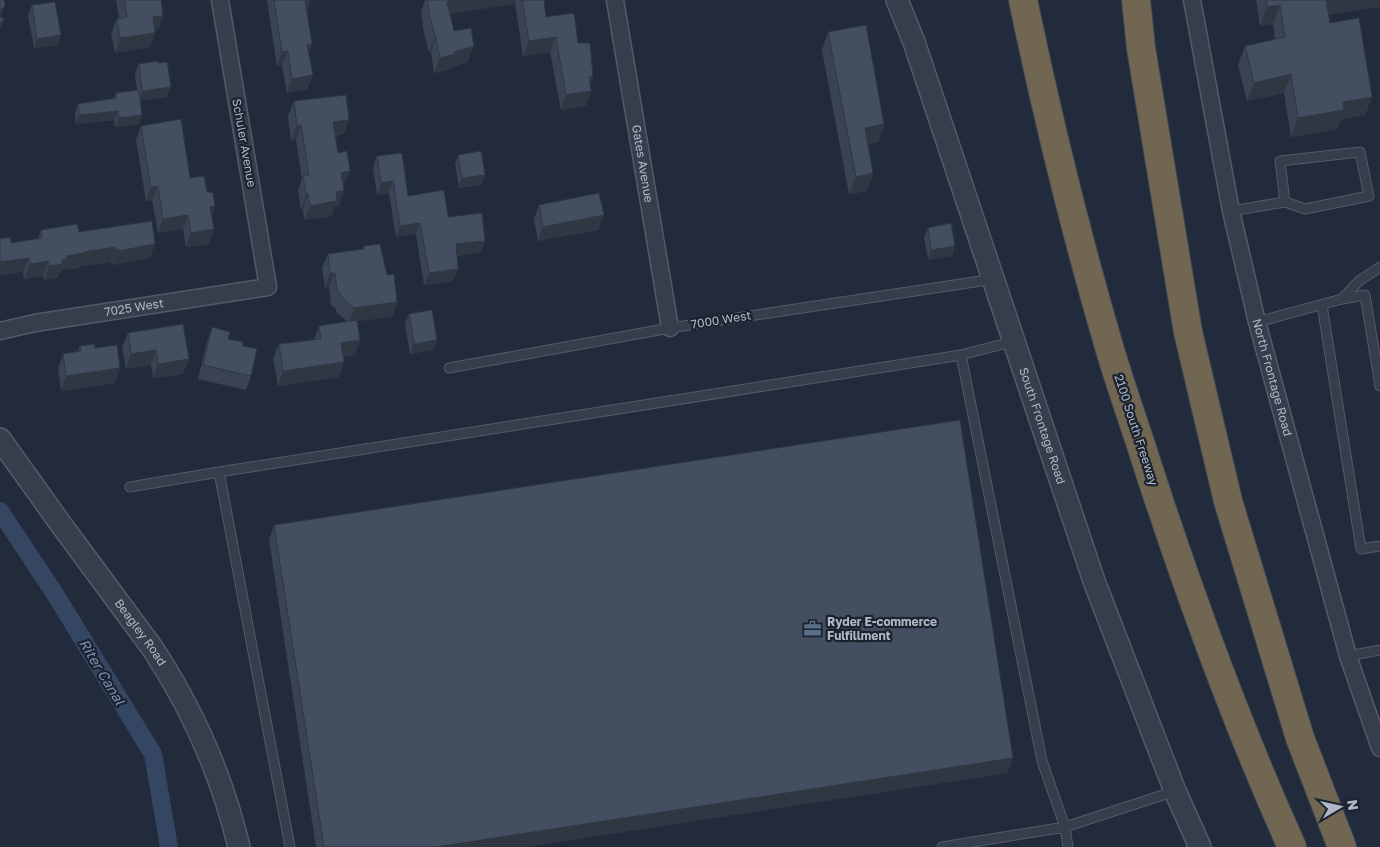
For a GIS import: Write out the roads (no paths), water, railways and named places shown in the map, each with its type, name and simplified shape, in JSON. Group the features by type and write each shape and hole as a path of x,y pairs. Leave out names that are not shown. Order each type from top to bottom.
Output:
{"highway":[{"name":"2100 South Freeway","path":"1023,0 1059,161 1108,345 1194,603 1270,798 1292,847"},
{"path":"1136,0 1141,48 1188,332 1228,501 1300,738 1342,847"}],"street":[{"name":"Schuler Avenue","path":"220,0 268,286"},
{"name":"Gates Avenue","path":"615,0 670,328"},
{"name":"South Frontage Road","path":"897,0 914,42 1094,581 1175,791 1200,847"},
{"name":"North Frontage Road","path":"1192,0 1231,211 1257,322 1348,656 1380,748"},
{"name":"7025 West","path":"0,331 35,323 268,286"},
{"name":"Beagley Road","path":"0,439 167,670 190,712 212,760 238,847"}],"lane":[{"path":"1231,211 1285,202 1305,209 1369,196 1360,152 1280,161 1285,202"},
{"path":"1342,300 1359,280 1380,267"},
{"name":"7000 West","path":"449,368 670,328 994,279"},
{"path":"1257,322 1365,295 1380,386"},
{"path":"1322,305 1361,549 1380,546"},
{"path":"130,486 961,355 1015,341"},
{"path":"961,355 1042,761 1065,827 1068,847"},
{"path":"219,472 290,847"},
{"path":"1348,656 1380,650"},
{"path":"942,847 1065,827 1175,791"}],"waterway":[{"name":"Riter Canal","path":"0,511 55,594 153,754 169,847"}],"place":[{"name":"Ryder E-commerce Fulfillment","path":"813,629"}]}
